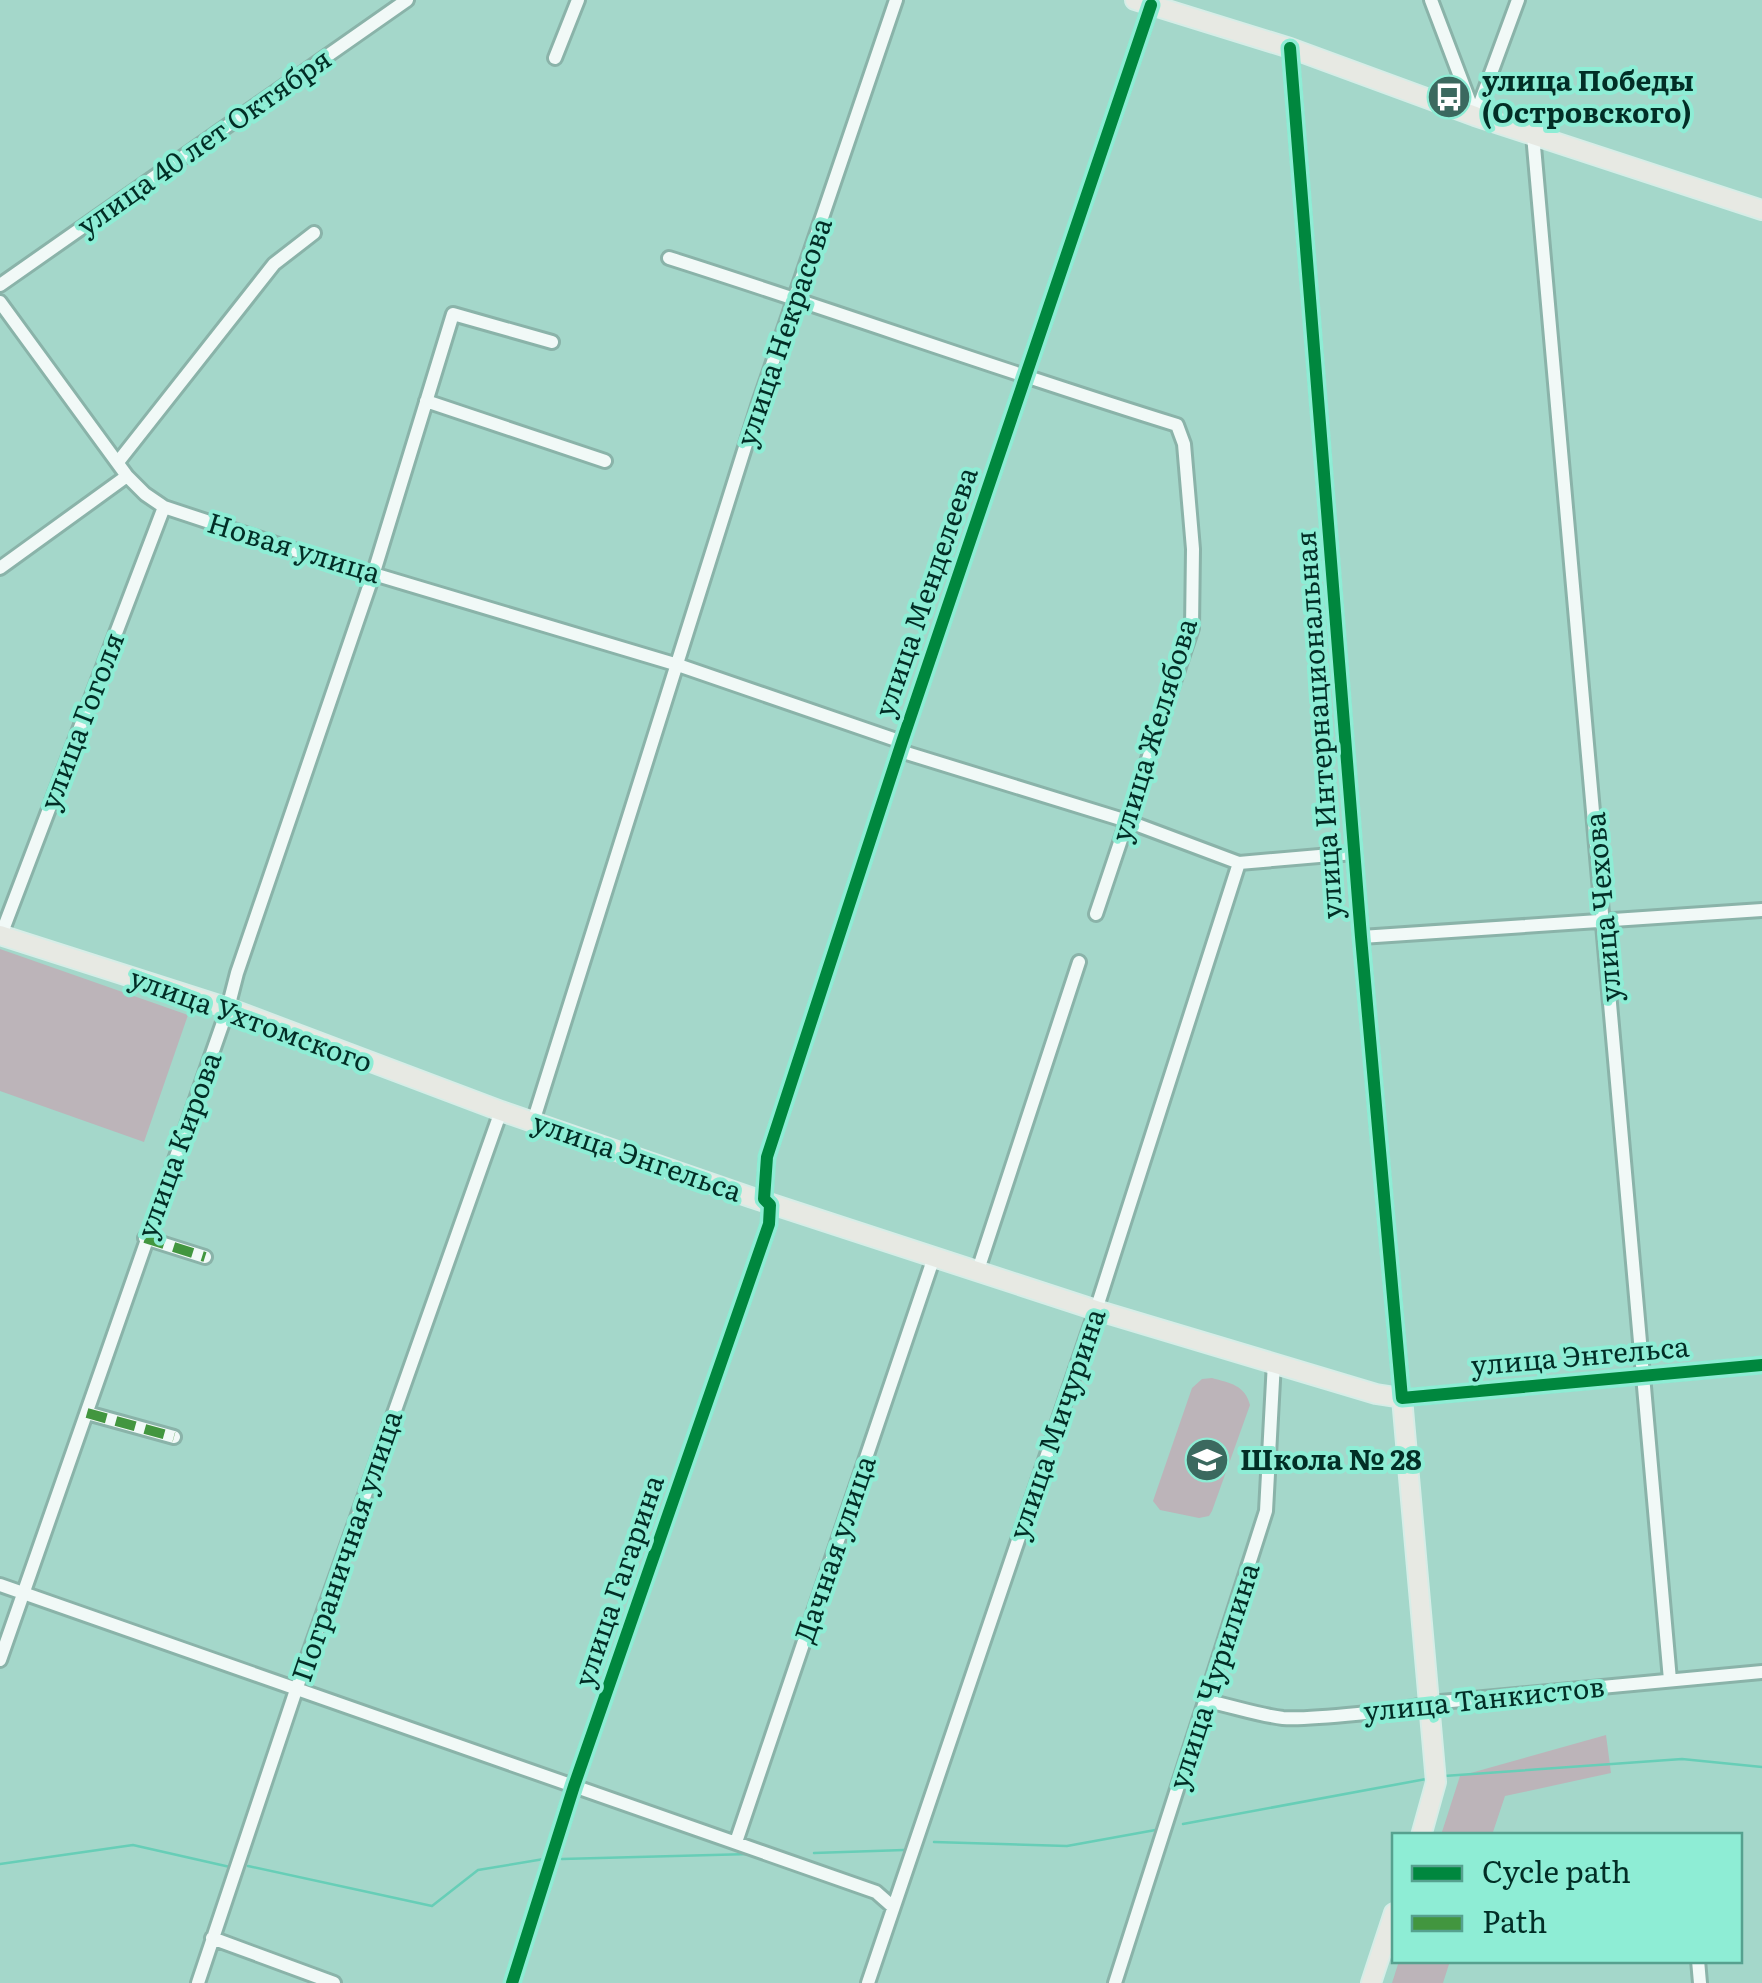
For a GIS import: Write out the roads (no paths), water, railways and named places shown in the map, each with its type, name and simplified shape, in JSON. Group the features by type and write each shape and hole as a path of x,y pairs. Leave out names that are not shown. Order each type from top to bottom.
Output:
{"main road":[{"path":"1143,2 1290,48 1476,116 1762,210"},
{"name":"улица Ухтомского","path":"0,935 228,1008 501,1110"},
{"name":"улица Энгельса","path":"501,1110 750,1197 1096,1310 1380,1395 1402,1398"},
{"name":"улица Интернациональная","path":"1402,1398 1436,1782 1421,1833"},
{"path":"1371,1983 1392,1919"}],"street":[{"name":"улица 40 лет Октября","path":"0,284 407,0"},
{"path":"555,58 578,0"},
{"name":"улица Некрасова","path":"534,1122 794,298 896,0"},
{"path":"1431,0 1476,116"},
{"path":"1476,116 1518,0"},
{"name":"улица Менделеева","path":"764,1199 766,1157 1025,378 1143,2"},
{"name":"улица Интернациональная","path":"1290,48 1360,937 1402,1398"},
{"name":"улица Чехова","path":"1533,134 1670,1680"},
{"path":"118,462 274,264 314,233"},
{"path":"669,258 1025,378"},
{"name":"Новая улица","path":"0,302 128,476 144,494 164,507 300,552 678,665 1239,863"},
{"name":"улица Кирова","path":"0,1660 228,1008 374,572 453,314 552,342"},
{"name":"улица Желябова","path":"1025,378 1176,425 1184,444 1193,548 1192,628 1096,914"},
{"path":"426,400 605,461"},
{"path":"0,568 128,476"},
{"name":"улица Гоголя","path":"0,935 164,507"},
{"path":"1239,863 1354,853"},
{"name":"улица Мичурина","path":"868,1983 1096,1310 1239,863"},
{"path":"1360,937 1762,910"},
{"path":"978,1270 1080,962"},
{"name":"Пограничная улица","path":"198,1983 296,1690 501,1110"},
{"name":"улица Гагарина","path":"512,1983 574,1786 769,1224 770,1205 764,1199"},
{"path":"145,1238 206,1256"},
{"name":"Дачная улица","path":"736,1842 934,1257"},
{"name":"улица Чурилина","path":"1115,1983 1266,1511 1270,1380 1274,1362"},
{"name":"улица Энгельса","path":"1402,1398 1762,1365"},
{"path":"87,1413 174,1437"},
{"path":"0,1585 876,1892 893,1907"},
{"name":"улица Танкистов","path":"1207,1701 1284,1718 1762,1672"},
{"path":"212,1938 334,1983"}],"waterway":[{"path":"1444,1776 1682,1759 1762,1767"},
{"path":"1183,1824 1426,1779"},
{"path":"934,1842 1067,1846 1161,1829"},
{"path":"0,1864 133,1845 230,1867"},
{"path":"814,1853 904,1850"},
{"path":"562,1859 750,1854"},
{"path":"248,1866 432,1906 478,1870 544,1859"}],"place":[{"name":"улица Победы (Островского)","path":"1449,97"},
{"name":"Школа № 28","path":"1207,1460"}]}
